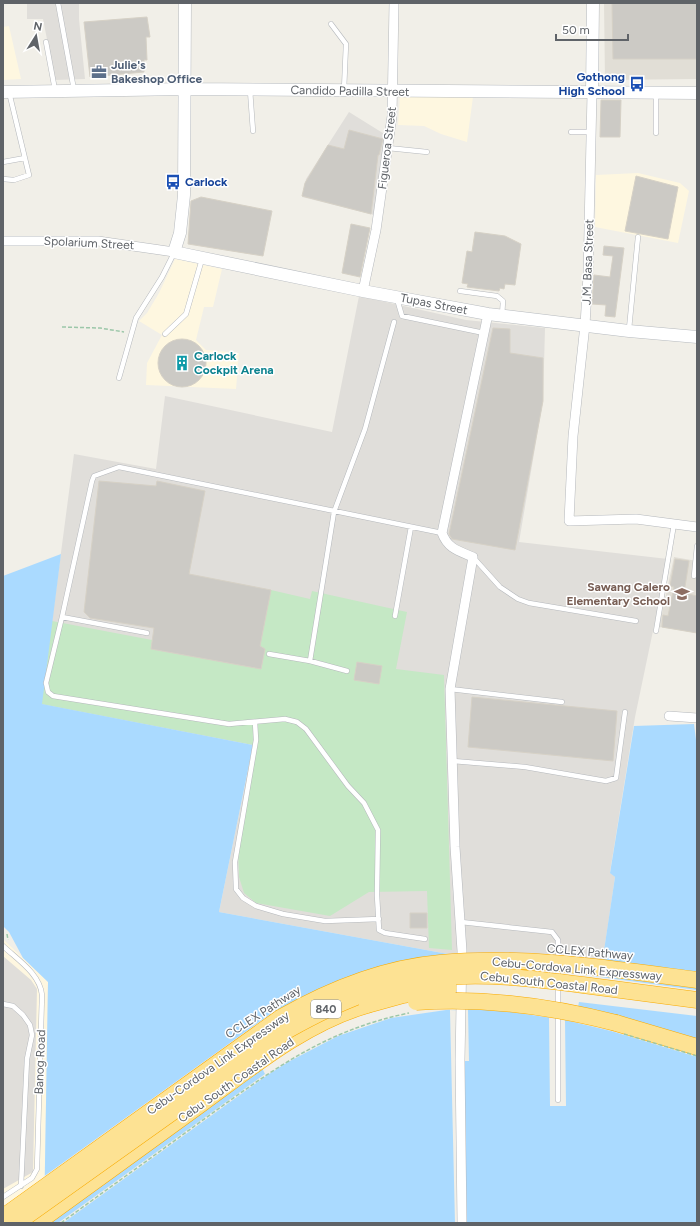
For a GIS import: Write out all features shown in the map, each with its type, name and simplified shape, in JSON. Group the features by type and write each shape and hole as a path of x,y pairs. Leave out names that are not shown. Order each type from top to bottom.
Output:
{"highway":[{"name":"Cebu-Cordova Link Expressway","path":"3,1217 280,1018 318,997 359,981 392,972 439,963 490,961 593,967 697,980"},
{"name":"Cebu South Coastal Road","path":"17,1223 288,1030 326,1008 363,994 402,983 442,977 494,975 697,1000"},
{"name":"Cebu South Coastal Road","path":"37,1223 236,1079 293,1040 332,1019 363,1006 403,995 442,988 486,986 543,990 697,1010"},
{"path":"363,1006 450,1000 508,1002 573,1012 697,1047"}],"street":[{"path":"174,252 180,233 184,195 186,89 185,3"},
{"path":"388,3 394,3"},
{"name":"Figueroa Street","path":"363,291 376,230 388,148 393,92 394,3"},
{"name":"J.M. Basa Street","path":"593,3 592,132 585,325 573,436 569,521 636,519 674,524"},
{"name":"Candido Padilla Street","path":"6,92 186,89 393,92 697,93"},
{"name":"Spolarium Street","path":"3,241 98,241 174,252"},
{"name":"Tupas Street","path":"174,252 363,291 488,314 629,331 697,337"},
{"path":"462,1223 460,1061 462,951 455,847 450,689 472,557 451,548 445,542 442,533 488,314"},
{"path":"674,524 697,527"},
{"path":"669,716 697,718"}],"lane":[{"path":"58,3 74,90"},
{"path":"331,24 346,44 344,91"},
{"path":"46,42 55,91"},
{"path":"250,90 253,131"},
{"path":"3,178 14,180 29,175 6,92"},
{"path":"656,92 656,133"},
{"path":"571,132 592,132"},
{"path":"388,148 427,152"},
{"path":"3,162 25,158"},
{"path":"629,331 638,238"},
{"path":"118,378 136,318 162,277 174,252"},
{"path":"165,334 186,314 203,257"},
{"path":"460,291 497,296 503,301 502,316"},
{"path":"397,297 402,316 484,333"},
{"path":"310,661 334,512 365,429 394,322"},
{"path":"425,939 385,933 380,930 377,895 378,830 364,803 348,786 306,729 298,722 285,719 229,724 207,722 53,696 48,692 46,683 92,481 94,476 106,470 118,467 442,533"},
{"path":"656,631 674,524"},
{"path":"394,616 411,527"},
{"path":"694,576 697,546"},
{"path":"472,557 477,560 500,586 518,599 529,603 636,620"},
{"path":"62,617 147,633"},
{"path":"269,654 310,661 347,671"},
{"path":"450,689 562,702"},
{"path":"453,761 525,766 606,781 616,778 625,712"},
{"path":"255,722 256,740 235,862 236,888 243,898 256,906 283,914 325,921 379,919"},
{"path":"461,922 552,932 558,940 558,1100"},
{"name":"Banog Road","path":"3,946 40,982 42,995 37,1169 35,1175 3,1197"},
{"path":"3,1004 13,1006 23,1015 30,1025 32,1035 27,1060 21,1186"}],"path":[{"path":"62,327 100,328 131,334"},
{"path":"61,1223 287,1061 337,1035 390,1017 409,1013"},
{"path":"618,1032 697,1056"}],"shaded area":[{"path":"27,3 79,3 79,19 85,79 55,80 43,19 27,19"},
{"path":"604,3 697,3 697,79 605,80"},
{"path":"9,26 21,79 3,80 3,27"},
{"path":"400,96 473,97 467,142 441,134 424,126 398,125"},
{"path":"349,112 386,135 374,215 302,197 306,179"},
{"path":"638,173 680,183 689,191 678,243 595,227 596,175"},
{"path":"175,259 222,269 213,307 204,307 196,340 206,350 239,353 236,389 146,385 147,363 162,335 139,321 147,313 159,293"},
{"path":"359,296 466,320 545,328 543,401 519,542 668,559 635,717 610,872 615,877 600,978 565,970 448,954 219,912 253,745 41,704 74,454 156,469 165,396 332,432"},
{"name":"Sawang Calero Elementary School","path":"674,557 697,561 697,633 659,627"},
{"path":"3,939 48,982 44,1223 3,1223"},
{"path":"3,956 31,980 37,989 33,1172 3,1189"}],"green space":[{"path":"271,590 310,599 312,591 407,612 396,669 444,675 452,950 429,948 427,891 369,892 330,916 256,903 244,893 239,877 238,849 253,745 41,704 52,621 152,640 151,649 261,669 265,649 260,646"}],"water":[{"path":"61,554 42,704 253,745 219,912 448,954 450,1011 468,1010 468,958 546,966 549,1018 565,1020 565,970 600,977 615,877 610,873 634,726 694,724 697,748 697,1223 44,1223 48,982 23,958 9,932 3,926 3,576"}],"pier":[{"path":"466,967 548,970 551,1016 563,1018 563,972 697,990 697,1016 579,1002 578,1007 697,1040 697,1057 611,1031 565,1020 566,1106 550,1106 549,1018 552,1018 505,1011 472,1009 446,1010 391,1018 338,1036 288,1062 266,1076 63,1223 58,1223 265,1074 262,1068 42,1223 43,1177 276,1010 284,1025 451,968 452,1009 466,1008"},
{"path":"468,1010 469,1061 463,1061 465,1223 455,1223 450,1011"}],"building":[{"path":"612,3 697,3 697,59 613,59"},
{"path":"147,17 150,37 146,37 147,60 144,60 144,72 90,77 84,22"},
{"path":"601,100 621,100 620,137 600,137"},
{"path":"349,130 383,139 378,155 371,214 302,196 305,183 328,145 344,149"},
{"path":"636,176 678,187 668,239 625,231"},
{"path":"201,197 272,211 263,256 188,244 191,201"},
{"path":"351,224 370,228 360,277 342,273"},
{"path":"475,232 505,236 521,244 515,285 505,284 504,289 500,288 499,291 467,287 468,284 462,283 467,251 472,252"},
{"path":"604,246 624,248 615,317 605,316 606,305 592,304 594,275 610,277 613,256 603,255"},
{"path":"493,328 510,329 510,353 543,358 543,401 515,550 452,539 449,534"},
{"name":"Carlock Cockpit Arena","path":"182,339 191,341 199,346 204,354 206,363 204,372 199,380 191,385 182,387 173,385 165,380 160,372 158,363 160,354 165,346 173,341"},
{"path":"99,481 156,486 157,481 205,491 189,574 271,590 260,646 265,649 261,669 151,649 154,628 90,618 84,612"},
{"name":"Sawang Calero Elementary School","path":"675,559 689,561 684,593 697,596 697,633 662,627 663,615 668,616 674,587 670,586"},
{"path":"357,662 382,666 379,684 354,680"},
{"path":"472,697 617,711 613,761 468,747"},
{"path":"410,913 427,913 427,928 410,928"}],"place":[{"name":"Julie's Bakeshop Office","path":"99,72"},
{"name":"Gothong High School","path":"637,84"},
{"name":"Carlock","path":"173,182"},
{"name":"Carlock Cockpit Arena","path":"182,363"},
{"name":"Sawang Calero Elementary School","path":"682,594"}]}
